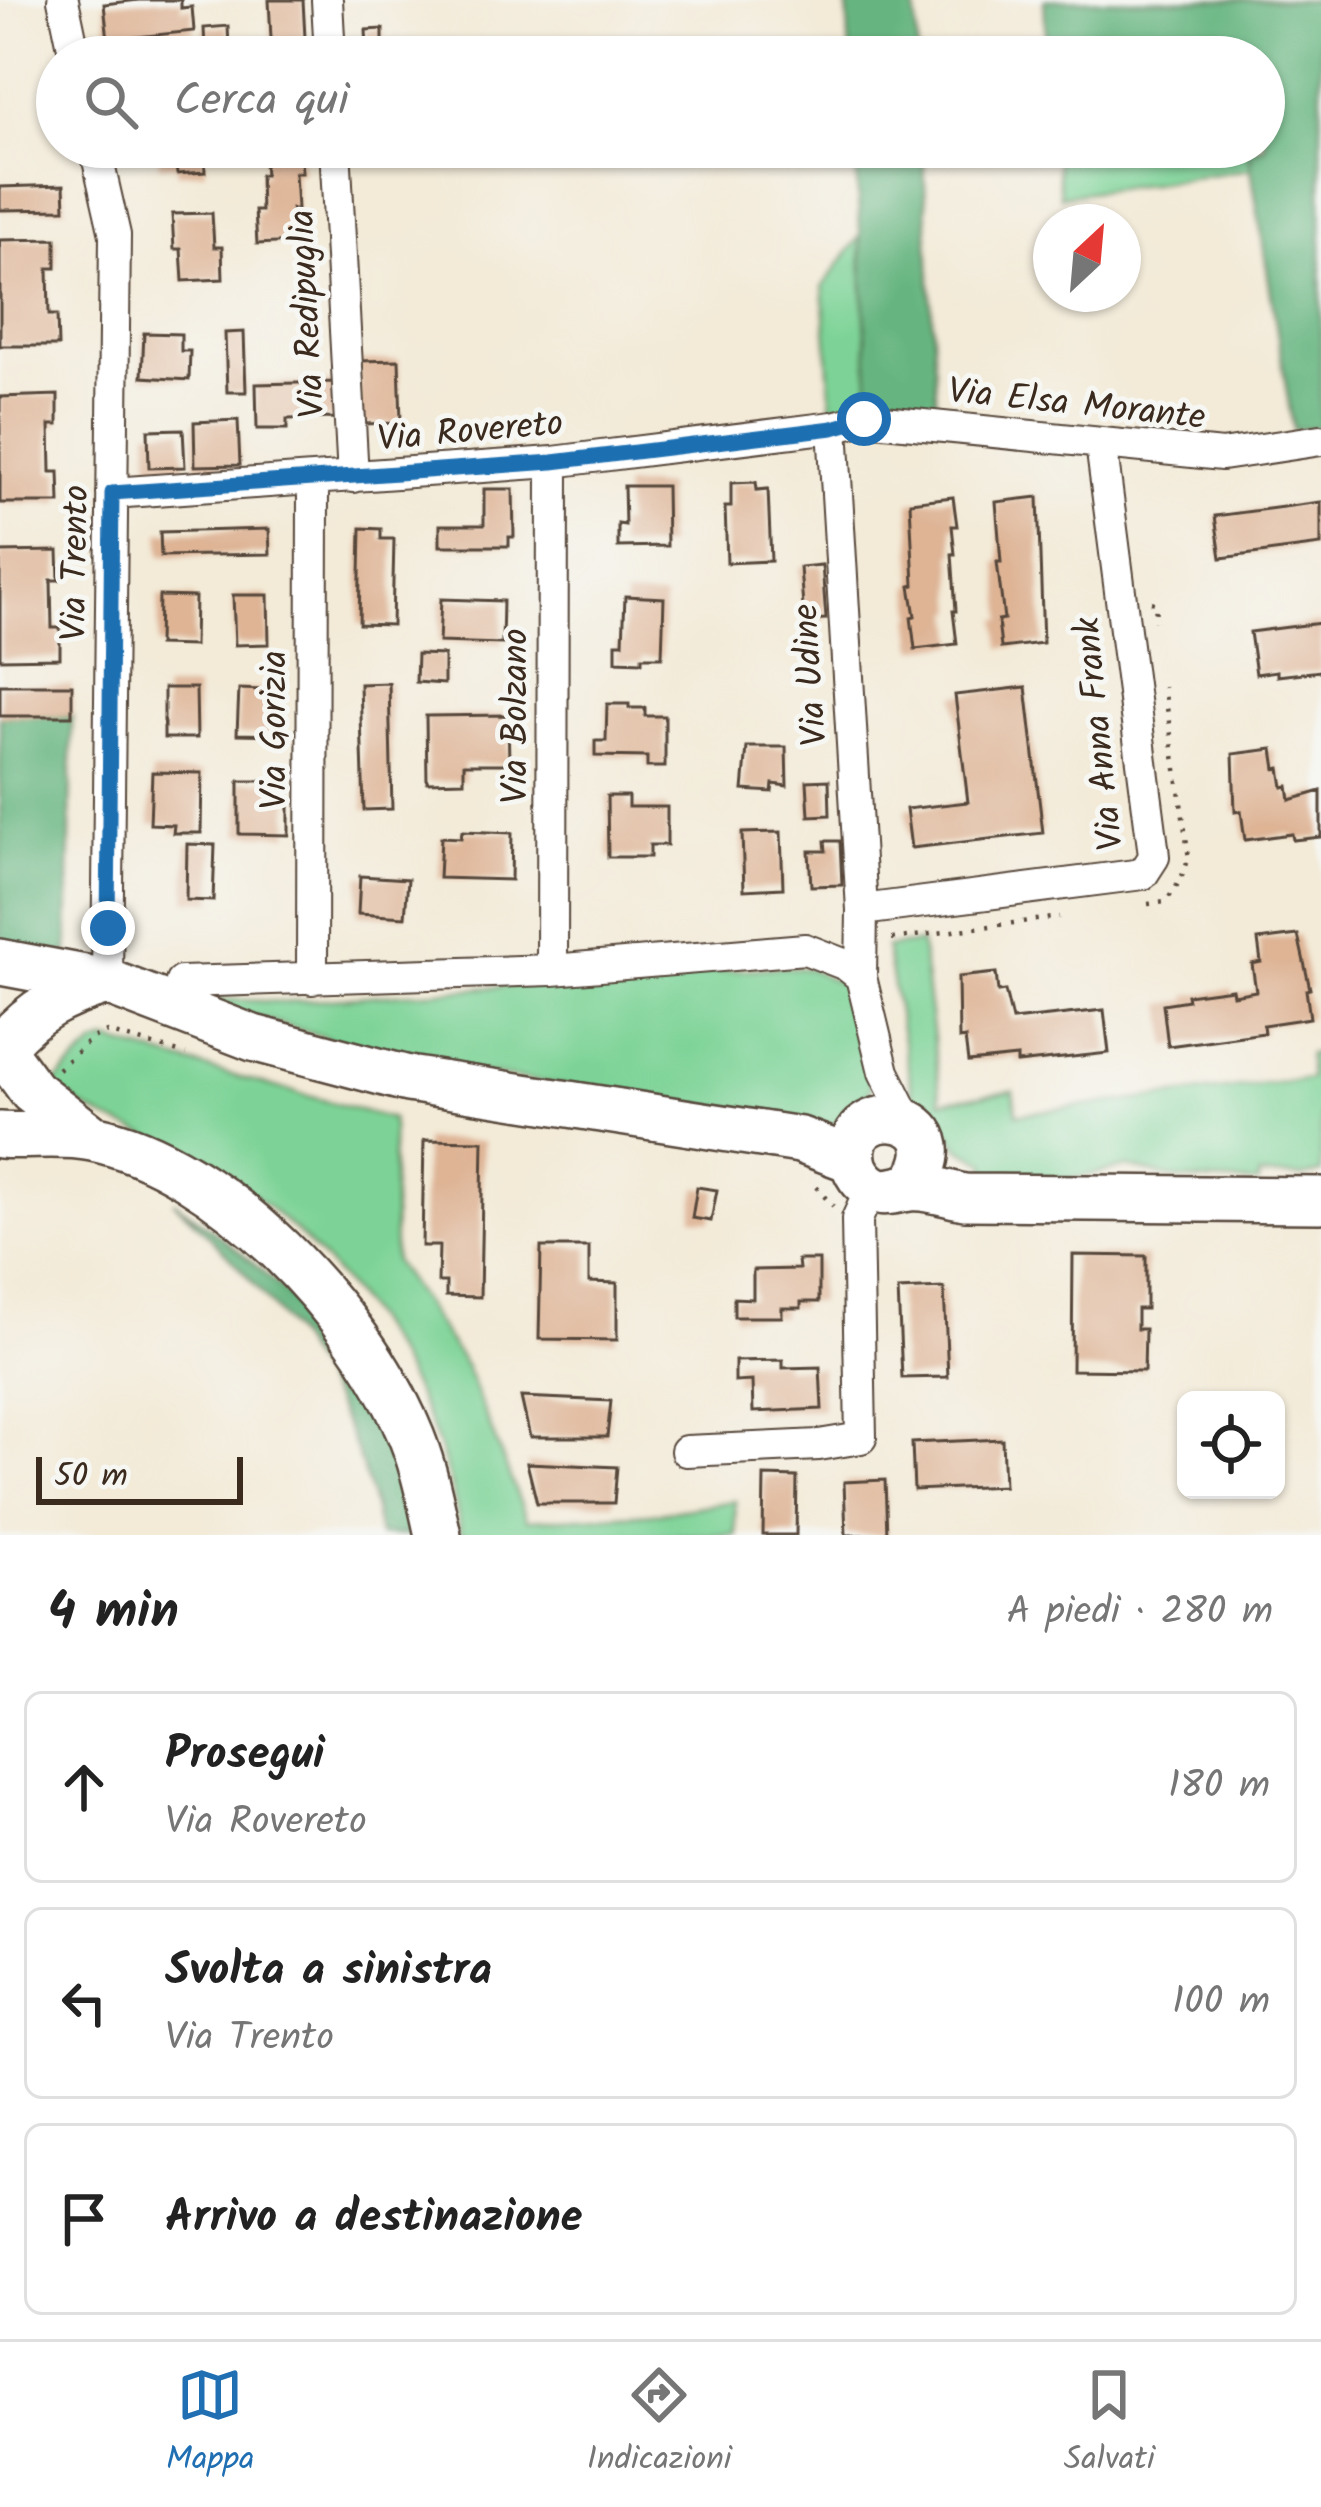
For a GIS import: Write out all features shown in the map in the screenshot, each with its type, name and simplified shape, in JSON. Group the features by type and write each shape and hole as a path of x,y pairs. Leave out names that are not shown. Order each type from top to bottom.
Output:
{"street":[{"path":"327,0 329,36"},
{"path":"63,1 70,36"},
{"name":"Via Trento","path":"100,168 115,235 107,982"},
{"name":"Via Redipuglia","path":"336,168 353,477"},
{"name":"Via Elsa Morante","path":"832,431 864,419 1222,455 1321,440"},
{"name":"Via Rovereto","path":"112,493 553,462 832,431"},
{"name":"Via Udine","path":"832,431 862,910 861,977 884,1072 886,1153"},
{"name":"Via Anna Frank","path":"862,910 1143,874 1150,866 1153,847 1101,444"},
{"name":"Via Bolzano","path":"552,970 553,462"},
{"name":"Via Gorizia","path":"312,979 313,481"},
{"path":"182,982 552,970 806,949 846,965 861,977"},
{"path":"0,962 107,982 253,1038 408,1079 886,1153 992,1195 1321,1200"},
{"path":"91,1137 32,1091 3,1043 29,1016 59,996 107,982"},
{"path":"0,1135 91,1137 140,1154 200,1188 265,1237 336,1308 388,1386 410,1431 438,1535"},
{"path":"686,1450 820,1445 861,1438 857,1219 886,1153"}],"green space":[{"path":"847,0 915,0 917,36 849,36"},
{"path":"1044,0 1321,0 1321,427 1293,430 1251,168 1285,168 1285,36 1046,36"},
{"path":"856,168 924,168 937,409 870,401"},
{"path":"1057,168 1251,168 1251,169 1060,196"},
{"path":"860,236 870,401 832,411 823,286"},
{"path":"0,716 72,716 68,953 44,957 0,939"},
{"path":"921,943 941,1101 1013,1091 1017,1114 1310,1079 1308,1054 1321,1052 1321,1173 1259,1176 1258,1183 1181,1180 1128,1167 1062,1181 1000,1179 986,1171 987,1163 961,1149 913,1096 886,947"},
{"path":"780,967 810,969 854,990 871,1086 864,1110 842,1123 824,1125 409,1062 192,998 286,1002"},
{"path":"108,1041 392,1119 394,1261 466,1367 527,1520 657,1513 735,1501 736,1535 461,1535 449,1478 429,1423 371,1319 334,1272 248,1191 200,1159 98,1115 51,1086 95,1045"},
{"path":"173,1201 262,1270 329,1343 379,1428 415,1535 379,1535 351,1438 304,1351 244,1272"}],"building":[{"path":"181,0 181,8 192,7 194,31 108,36 104,4"},
{"path":"269,0 303,0 305,36 271,36"},
{"path":"228,26 228,36 204,36 204,28"},
{"path":"383,29 383,36 366,36 366,30"},
{"path":"176,168 205,168 205,172 177,174"},
{"path":"264,168 302,168 302,173 295,173 294,242 257,244 255,211 261,211 260,175 265,175"},
{"path":"64,185 65,209 0,210 0,187"},
{"path":"212,213 214,247 222,247 223,279 183,281 181,249 174,249 172,214"},
{"path":"56,239 56,268 48,268 49,315 57,315 58,346 0,346 0,240"},
{"path":"244,332 246,392 227,392 225,333"},
{"path":"144,333 181,334 181,351 190,351 189,380 142,377"},
{"path":"399,360 401,423 360,424 358,361"},
{"path":"338,382 339,418 287,419 287,429 257,429 256,384"},
{"path":"58,395 58,425 50,425 51,472 59,472 60,503 0,503 0,397"},
{"path":"238,420 240,465 195,466 194,422"},
{"path":"183,429 185,467 149,468 148,430"},
{"path":"756,482 757,490 768,489 771,561 727,563 725,507 731,507 731,483"},
{"path":"624,486 666,486 667,546 618,547 618,524 625,525"},
{"path":"484,489 513,489 514,537 509,537 509,546 440,546 440,525 484,525"},
{"path":"953,497 957,644 915,649 910,502"},
{"path":"1038,497 1043,643 1001,648 998,620 1004,619 996,502"},
{"path":"1321,502 1321,545 1221,558 1215,516"},
{"path":"361,528 381,529 381,539 394,539 392,625 359,624"},
{"path":"269,529 270,554 161,556 160,532"},
{"path":"58,551 59,580 51,580 52,628 60,628 60,658 0,659 0,552"},
{"path":"822,565 826,619 804,620 800,567"},
{"path":"233,595 268,595 269,644 235,645"},
{"path":"159,596 195,597 194,646 158,645"},
{"path":"625,596 664,598 662,657 616,661 616,643 623,643"},
{"path":"441,599 503,601 502,644 439,642"},
{"path":"1321,623 1321,671 1256,674 1250,632"},
{"path":"417,654 444,655 444,684 416,682"},
{"path":"389,683 392,809 364,810 360,684"},
{"path":"0,685 72,685 72,716 0,716"},
{"path":"1026,687 1043,833 911,848 906,809 968,802 955,695"},
{"path":"164,688 196,688 197,738 164,738"},
{"path":"239,689 284,691 284,735 237,734"},
{"path":"607,704 629,704 629,708 645,708 645,716 665,716 665,767 647,767 647,757 595,756 595,741 606,741"},
{"path":"508,715 509,764 464,764 464,781 427,782 426,716"},
{"path":"747,747 786,747 787,786 773,784 772,792 743,790"},
{"path":"1273,749 1290,800 1321,791 1321,837 1293,840 1292,834 1245,840 1241,811 1235,812 1233,754"},
{"path":"152,772 202,773 201,833 173,833 174,825 150,824"},
{"path":"829,780 830,815 809,816 807,781"},
{"path":"239,781 289,781 289,835 239,834"},
{"path":"607,796 628,796 628,807 667,807 667,845 650,845 650,857 608,857"},
{"path":"462,831 512,833 511,880 439,878 441,837 461,838"},
{"path":"781,832 783,888 744,890 742,833"},
{"path":"825,841 840,841 842,885 811,886 809,851 826,851"},
{"path":"187,844 215,845 213,901 186,900"},
{"path":"360,876 408,879 405,917 358,914"},
{"path":"1298,935 1310,989 1306,990 1310,1018 1263,1025 1264,1033 1168,1046 1163,1004 1188,1000 1187,995 1256,991 1252,964 1261,962 1258,940"},
{"path":"996,973 998,992 1005,991 1012,1020 1104,1010 1109,1053 1017,1063 1017,1057 968,1062 965,1038 959,1039 958,977"},
{"path":"424,1140 483,1141 480,1297 446,1296 446,1282 438,1282 439,1246 422,1246"},
{"path":"697,1187 717,1190 711,1221 692,1218"},
{"path":"541,1247 589,1247 589,1282 617,1283 617,1340 539,1339"},
{"path":"1073,1255 1146,1256 1146,1309 1137,1309 1137,1329 1145,1329 1144,1371 1072,1370"},
{"path":"798,1260 819,1260 819,1302 782,1308 782,1317 734,1317 734,1298 753,1299 753,1270 799,1269"},
{"path":"944,1288 948,1377 902,1378 898,1290"},
{"path":"783,1360 783,1368 820,1367 822,1409 753,1412 752,1381 735,1382 735,1361"},
{"path":"521,1397 611,1401 607,1437 530,1437"},
{"path":"1002,1439 1004,1486 914,1490 912,1443"},
{"path":"527,1463 617,1467 614,1503 537,1503"},
{"path":"764,1476 797,1477 796,1535 763,1535"},
{"path":"885,1480 887,1535 846,1535 844,1482"}],"route":[{"path":"108,928 112,493 553,462 833,428 864,419"}]}
